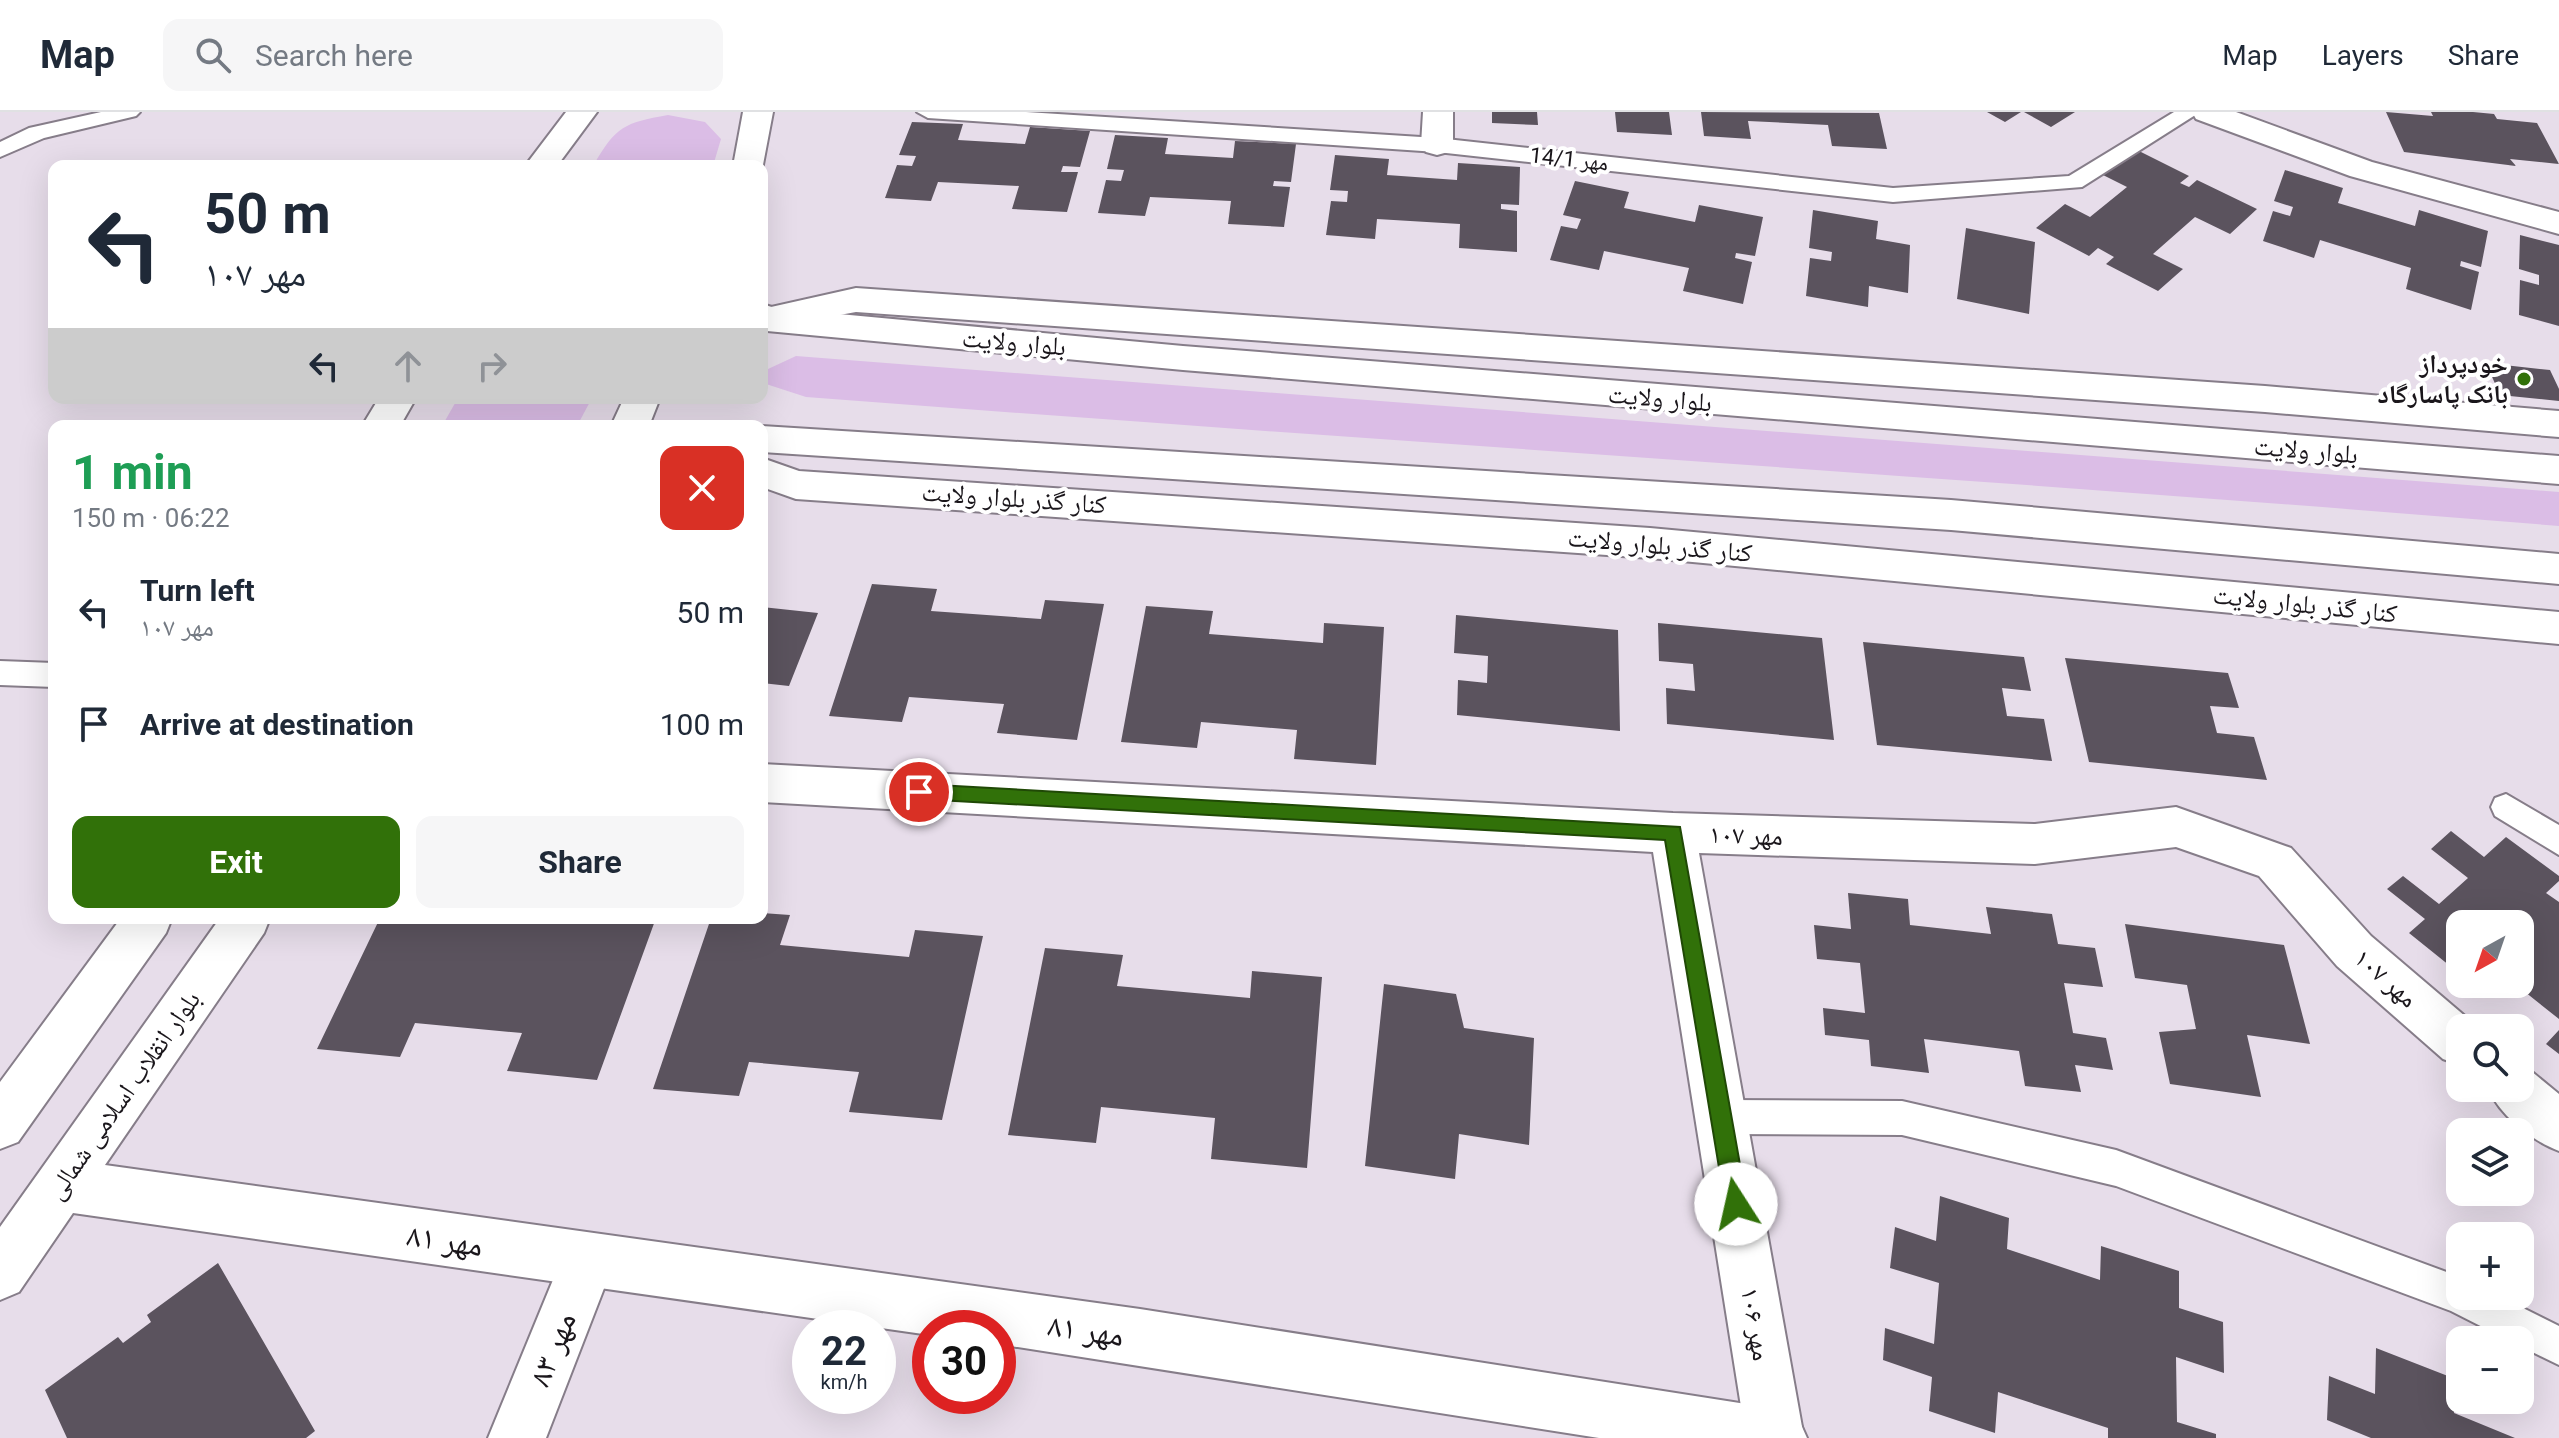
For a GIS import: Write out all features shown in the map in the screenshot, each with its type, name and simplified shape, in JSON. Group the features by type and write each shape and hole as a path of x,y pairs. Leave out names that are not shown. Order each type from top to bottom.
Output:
{"street":[{"path":"546,160 582,112"},
{"path":"750,160 758,112"},
{"path":"1437,145 1438,112"},
{"path":"2207,112 2361,169 2559,223"},
{"path":"768,317 856,300 2249,398 2559,424"},
{"name":"بلوار ولایت","path":"768,318 1260,364 2559,470"},
{"path":"768,439 1951,515 2559,569"},
{"name":"کنار گذر بلوار ولایت","path":"768,474 796,485 1650,543 2559,628"},
{"name":"مهر ۱۰۷","path":"768,783 1673,833 2035,844 2176,827 2275,862 2354,951 2446,1030"},
{"name":"مهر ۱۰۶","path":"1673,833 1776,1438"},
{"path":"0,1124 145,924"},
{"name":"بلوار انقلاب اسلامی شمالی","path":"0,1273 243,924"},
{"path":"2530,1102 2559,1126"},
{"name":"مهر ۸۱","path":"60,1185 1140,1337 1776,1438"},
{"name":"مهر ۸۳","path":"517,1438 588,1260"}],"lane":[{"path":"0,150 37,133 129,112"},
{"name":"مهر 14/1","path":"928,112 1437,145 1893,195 2074,182 2189,112"},
{"path":"0,673 48,675"},
{"path":"2506,807 2559,842"},
{"path":"1721,1117 1902,1118 2116,1168 2446,1291"},
{"path":"2488,1310 2559,1346"}],"shaded area":[{"path":"668,115 705,122 721,139 715,160 597,160 615,134 641,121"},
{"path":"796,356 2559,492 2559,526 806,397 768,385 768,369"},
{"path":"455,404 589,404 580,420 445,420"}],"building":[{"path":"1492,112 1537,112 1538,125 1492,123"},
{"path":"1615,112 1669,112 1672,135 1617,132"},
{"path":"1701,112 1879,113 1887,149 1832,146 1828,125 1748,121 1751,139 1704,136"},
{"path":"1987,112 2021,112 2005,122"},
{"path":"2024,112 2075,112 2051,127"},
{"path":"2386,112 2433,116 2431,112 2473,112 2494,114 2497,119 2537,123 2559,164 2510,159 2516,166 2404,152"},
{"path":"912,122 963,124 958,140 1025,144 1030,127 1090,131 1080,167 1063,166 1061,172 1078,172 1067,212 1012,209 1019,186 938,182 931,201 885,198 897,165 912,166 916,156 899,155"},
{"path":"1115,135 1168,138 1165,154 1233,158 1235,141 1296,144 1291,182 1274,181 1273,186 1290,187 1284,227 1228,224 1231,201 1150,197 1145,216 1098,213 1106,180 1121,181 1124,170 1107,169"},
{"path":"2133,148 2189,176 2180,183 2189,187 2197,180 2257,209 2230,234 2195,217 2153,254 2183,269 2158,291 2106,264 2114,257 2098,248 2089,256 2036,228 2065,204 2090,217 2127,187 2101,174"},
{"path":"1335,155 1389,159 1387,175 1457,180 1458,163 1520,167 1519,205 1501,204 1501,209 1517,211 1517,252 1459,248 1460,224 1377,219 1375,239 1326,235 1331,201 1347,202 1348,191 1330,190"},
{"path":"2285,170 2343,188 2338,203 2415,226 2419,210 2488,231 2481,267 2461,261 2460,266 2479,272 2471,310 2406,289 2411,268 2320,240 2314,258 2263,241 2273,211 2290,216 2293,207 2274,201"},
{"path":"1575,181 1629,192 1624,208 1695,222 1699,205 1763,217 1755,256 1736,253 1735,258 1752,262 1743,304 1683,291 1689,268 1604,251 1599,270 1550,260 1561,226 1577,229 1581,219 1563,215"},
{"path":"1813,210 1878,221 1876,239 1910,245 1908,293 1869,286 1868,307 1806,296 1810,258 1831,261 1832,252 1809,248"},
{"path":"1966,228 2035,242 2029,314 1957,299"},
{"path":"2520,235 2559,245 2559,326 2519,315 2520,280 2539,285 2539,275 2519,269"},
{"name":"خودپرداز بانک پاسارگاد","path":"2486,363 2550,370 2559,389 2559,401 2500,395"},
{"path":"872,584 937,589 931,611 1041,619 1045,600 1104,604 1077,740 997,733 1004,704 909,697 902,722 829,716"},
{"path":"1146,606 1213,611 1209,634 1323,643 1324,623 1384,627 1376,765 1294,759 1297,730 1201,722 1197,748 1121,742"},
{"path":"768,608 818,613 789,686 768,684"},
{"path":"1456,615 1618,630 1620,731 1457,715 1458,680 1487,683 1488,656 1454,653"},
{"path":"1658,623 1822,638 1834,740 1667,724 1666,688 1695,691 1693,664 1659,661"},
{"path":"1863,642 2024,657 2031,691 2002,688 2007,716 2044,719 2052,761 1877,745"},
{"path":"2065,658 2228,673 2239,708 2210,706 2217,733 2254,737 2267,780 2089,762"},
{"path":"2451,831 2484,857 2506,837 2559,876 2559,881 2546,893 2559,902 2559,1019 2533,998 2534,910 2446,910 2446,963 2409,933 2425,919 2387,889 2403,876 2439,904 2468,878 2431,849"},
{"path":"1848,893 1908,899 1910,925 1991,934 1986,907 2052,914 2058,944 2095,948 2103,987 2064,983 2073,1033 2106,1038 2113,1070 2075,1065 2081,1092 2025,1086 2019,1051 1924,1039 1929,1073 1871,1066 1869,1040 1825,1035 1823,1008 1865,1013 1860,963 1817,959 1814,925 1851,929"},
{"path":"768,913 790,915 780,945 909,957 915,930 983,936 942,1120 849,1112 859,1072 749,1062 739,1096 653,1089 709,924 768,924"},
{"path":"377,924 654,924 597,1080 507,1071 522,1033 415,1023 400,1057 317,1049"},
{"path":"2125,924 2284,945 2310,1044 2247,1035 2261,1097 2170,1084 2159,1032 2196,1029 2187,985 2135,978"},
{"path":"1045,948 1123,955 1117,986 1250,998 1252,971 1322,977 1307,1168 1211,1159 1215,1118 1101,1107 1096,1143 1008,1135"},
{"path":"1384,984 1456,994 1464,1028 1534,1038 1529,1145 1459,1134 1455,1179 1365,1166"},
{"path":"2559,1030 2559,1054 2546,1044"},
{"path":"1940,1196 2009,1218 2007,1249 2100,1280 2101,1246 2179,1271 2179,1308 2223,1322 2224,1373 2176,1357 2177,1422 2216,1434 2216,1438 2108,1438 2108,1428 1998,1392 1995,1433 1929,1411 1932,1377 1883,1360 1885,1328 1934,1344 1939,1283 1890,1268 1895,1227 1936,1241"},
{"path":"218,1263 315,1431 306,1438 67,1438 45,1390 118,1337 123,1343 151,1322 147,1315"},
{"path":"2376,1348 2446,1375 2446,1414 2456,1414 2515,1438 2371,1438 2327,1420 2329,1376 2375,1394"}],"place":[{"name":"خودپرداز بانک پاسارگاد","path":"2524,379"}],"route":[{"path":"919,792 1673,833 1736,1204"}]}
